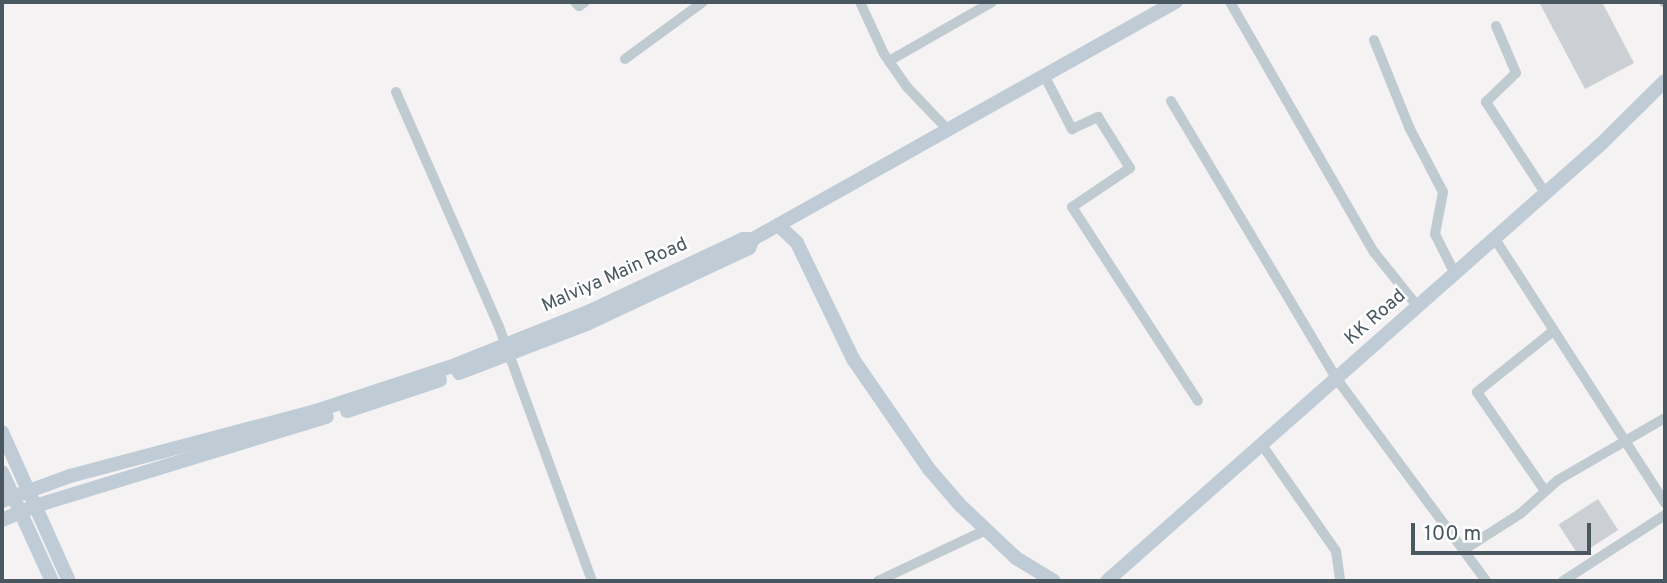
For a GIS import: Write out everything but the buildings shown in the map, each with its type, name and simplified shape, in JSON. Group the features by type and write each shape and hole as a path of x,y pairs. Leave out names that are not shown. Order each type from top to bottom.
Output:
{"street":[{"path":"575,2 579,6 584,2"},
{"path":"625,58 702,2"},
{"path":"862,2 889,61 949,131"},
{"path":"889,61 992,2"},
{"path":"2,520 28,509 507,351 674,277 749,248 753,239 1176,2"},
{"path":"1230,2 1374,252 1418,307"},
{"path":"1496,26 1516,74 1486,102 1545,193"},
{"path":"1374,40 1410,130 1443,192 1434,234 1455,274"},
{"path":"1045,77 1072,129 1098,117 1130,168 1072,207 1198,401"},
{"name":"KK Road","path":"1107,581 1495,239 1665,80"},
{"path":"396,92 507,351 592,581"},
{"path":"1171,101 1336,378 1465,548 1486,581"},
{"path":"778,226 797,243 873,390 929,469 1016,558 1054,581"},
{"path":"1495,239 1552,332 1665,503"},
{"path":"1545,491 1477,392 1552,332"},
{"path":"7,499 28,490 317,415"},
{"path":"1465,548 1520,514 1545,491 1665,418"},
{"path":"2,432 28,490 28,509 52,581"},
{"path":"1262,445 1330,540 1340,581"},
{"path":"2,472 7,499"},
{"path":"7,499 28,509 69,581"},
{"path":"1563,581 1665,515"},
{"path":"878,581 986,530"}]}
